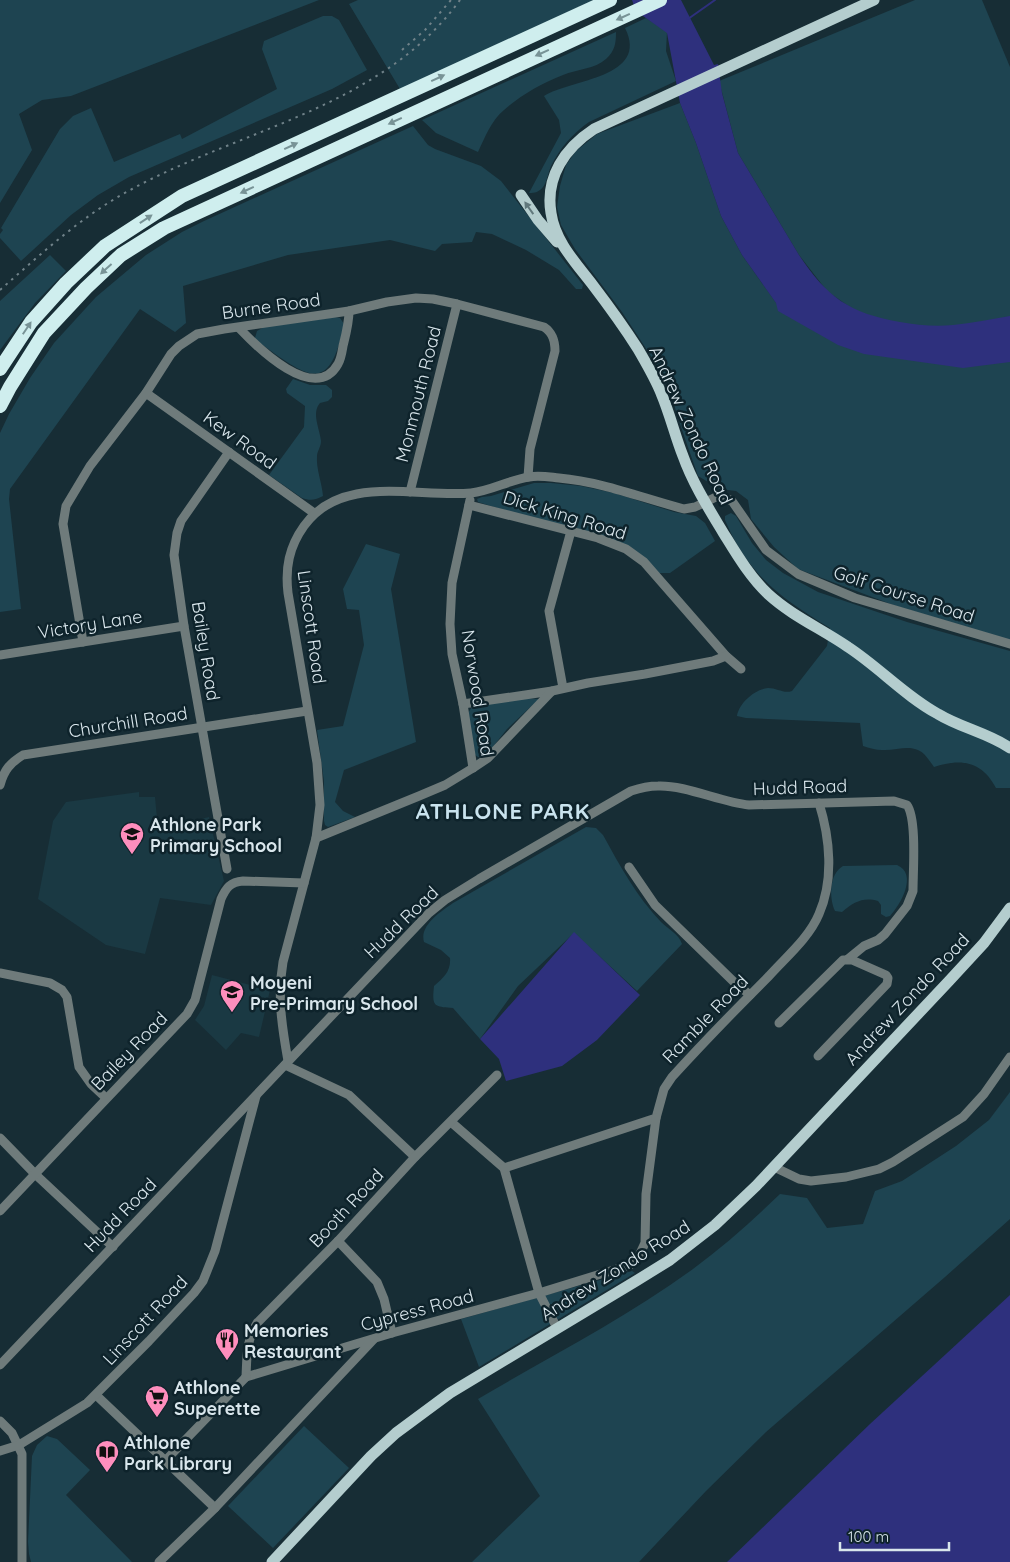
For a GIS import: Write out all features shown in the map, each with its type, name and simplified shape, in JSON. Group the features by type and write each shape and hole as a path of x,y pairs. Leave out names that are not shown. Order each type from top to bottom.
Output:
{"highway":[{"path":"0,369 31,322 66,283 105,246 155,212 182,196 610,0"},
{"path":"0,406 44,333 86,288 121,255 164,228 660,0"}],"main road":[{"name":"Andrew Zondo Road","path":"874,0 594,129 573,144 558,165 553,178 550,200 553,224 563,246 600,296 650,370 662,395 683,457 705,502 748,572 769,595 787,609 848,647 914,699 940,715 996,739 1010,748"},
{"path":"521,195 547,232 563,246"},
{"name":"Andrew Zondo Road","path":"272,1562 371,1456 396,1433 450,1393 643,1277 695,1241 735,1208 984,943 1010,908"}],"street":[{"name":"Burne Road","path":"83,642 66,551 64,515 71,495 85,474 146,393 171,354 189,338 206,332 349,311 387,302 416,298 457,304 544,327 552,336 555,351 530,449 528,477"},
{"name":"Monmouth Road","path":"410,492 457,304"},
{"path":"239,328 254,344 274,360 302,377 312,379 332,372 338,365 349,325 349,311"},
{"name":"Kew Road","path":"146,393 314,513"},
{"name":"Bailey Road","path":"227,869 184,626 174,555 176,533 181,521 229,452"},
{"name":"Linscott Road","path":"286,1063 280,1006 280,978 316,838 319,818 317,763 288,593 286,570 292,545 300,531 314,513 336,499 350,495 410,492 470,493 488,490 528,477 541,476 601,484 684,508 695,507 705,502"},
{"name":"Norwood Road","path":"470,493 452,583 450,624 452,654 463,704 473,768"},
{"name":"Golf Course Road","path":"705,502 716,498 725,498 732,501 766,550 798,574 820,585 855,598 1010,644"},
{"name":"Dick King Road","path":"469,505 612,542 636,555 726,656 741,669"},
{"path":"563,688 550,611 571,531"},
{"name":"Victory Lane","path":"0,655 184,626"},
{"path":"463,704 552,691 713,661 726,656"},
{"path":"316,838 445,785 473,768 488,758 552,691"},
{"name":"Churchill Road","path":"0,785 10,763 23,755 308,711"},
{"name":"Hudd Road","path":"0,1365 404,938 437,906 479,879 631,791 659,786 676,788 737,804 749,805 894,800 907,805 912,815 913,879 911,899 885,934 878,940 864,946 848,959"},
{"name":"Ramble Road","path":"638,1258 643,1251 645,1243 646,1194 656,1118 664,1089 672,1077 808,934 820,914 827,886 829,851 826,824 819,803"},
{"path":"629,868 655,905 727,976 750,995"},
{"name":"Bailey Road","path":"0,1211 192,1007 198,992 221,899 229,885 243,881 304,884"},
{"path":"779,1023 843,960 852,960 886,975 888,981 818,1056"},
{"path":"0,973 50,982 62,990 68,997 79,1067 90,1084 106,1098"},
{"path":"774,1167 799,1179 810,1181 846,1177 879,1169 963,1117 984,1094 1010,1058"},
{"path":"286,1063 349,1095 415,1157"},
{"name":"Booth Road","path":"246,1377 248,1343 257,1323 415,1157 497,1075"},
{"name":"Linscott Road","path":"0,1451 19,1444 96,1396 194,1293 203,1280 215,1252 256,1096"},
{"path":"504,1168 656,1118"},
{"path":"451,1122 504,1168 539,1293 557,1328"},
{"path":"0,1138 35,1174 113,1247"},
{"path":"338,1240 377,1282 384,1299 392,1333"},
{"name":"Cypress Road","path":"246,1377 392,1333 618,1270 630,1265 638,1258"},
{"path":"159,1562 215,1508 375,1338"},
{"path":"165,1461 246,1377"},
{"path":"96,1396 215,1508"},
{"path":"0,1422 12,1433 19,1444 22,1454 24,1468 22,1562"}],"shaded area":[{"path":"0,0 319,0 71,96 42,100 19,114 32,150 0,203"},
{"path":"358,0 594,0 400,89 349,4"},
{"path":"632,0 681,0 714,65 718,64 722,93 738,153 799,255 819,282 841,301 853,308 867,314 900,322 947,326 1010,316 1010,362 963,368 864,354 838,345 778,311 776,303 742,255 721,216 680,103 667,33 636,11"},
{"path":"915,0 982,0 1010,67 1010,324 929,329 891,323 854,310 827,291 799,255 738,153 719,81"},
{"path":"323,16 332,16 339,20 367,70 332,89 129,177 98,195 71,215 21,261 0,238 3,230 1,228 60,129 73,116 91,108 114,162 180,134 182,139 277,89 262,49 264,41"},
{"path":"646,18 667,32 666,51 676,81 589,122 572,136 558,153 543,187 537,192 529,193 561,133 559,120 544,96 556,90 604,74 617,67 627,57 630,45 625,28"},
{"path":"616,32 613,50 602,62 547,82 525,94 499,114 478,152 436,133 422,120"},
{"path":"680,103 721,216 742,255 779,307 1010,360 1010,640 896,606 798,569 774,547 751,519 748,500 736,491 720,489 698,476 666,379 622,312 575,249 561,225 557,207 566,165 576,151 597,134"},
{"path":"413,126 428,145 481,166 501,181 583,285 582,289 576,289 559,270 526,250 492,234 476,232 472,242 442,244 435,251 390,240 288,255 183,286 186,323 175,332 140,309 10,489 9,499 21,609 0,612 0,433 30,378 54,343 96,297 146,255 182,232"},
{"path":"50,255 66,271 35,303 0,350 0,301"},
{"path":"335,317 340,318 344,324 338,348 331,363 323,372 313,374 302,370 275,354 255,338 257,331 264,327"},
{"path":"293,379 310,385 326,385 332,390 332,397 328,401 320,403 316,411 321,441 317,461 323,496 313,500 302,498 269,475 304,427 305,406 287,393 286,389"},
{"path":"534,483 581,486 614,493 674,512 696,516 705,523 715,541 670,573 658,573 634,550 478,502 477,499"},
{"path":"731,513 736,516 752,543 766,560 783,573 818,592 907,622 1010,651 1010,788 996,788 984,772 970,764 953,763 934,767 924,754 914,749 880,750 863,746 860,723 737,716 744,702 758,691 768,688 786,692 792,691 827,646 830,628 781,595 755,570 744,556 725,520 725,516"},
{"path":"366,544 400,554 391,589 416,742 344,770 335,802 343,811 355,817 328,827 324,821 324,781 317,730 343,726 364,645 359,610 347,609 343,589"},
{"path":"523,698 539,699 507,729 488,753 482,757 475,755 468,713 472,707"},
{"name":"Athlone Park Primary School","path":"139,792 139,797 155,797 158,829 209,817 224,881 211,905 160,898 145,954 106,945 38,899 53,821 66,802"},
{"path":"586,827 596,828 603,835 622,870 644,902 661,922 676,934 682,944 637,991 574,933 518,986 480,1039 453,1008 441,1007 435,1004 433,998 434,986 444,977 448,970 450,958 441,950 424,942 423,936 428,924 453,903"},
{"path":"897,865 903,869 907,882 903,897 890,916 886,917 881,914 881,905 878,901 873,900 859,901 842,912 835,911 831,893 833,880 838,870 843,866"},
{"path":"574,932 640,995 597,1040 562,1066 506,1081 499,1059 480,1039"},
{"name":"Moyeni Pre-Primary School","path":"212,975 270,990 259,1037 241,1033 226,1050 195,1020 204,1006"},
{"path":"1010,1092 1010,1219 766,1432 706,1491 639,1562 472,1562 540,1496 478,1399 614,1321 667,1287 727,1242 780,1194 807,1198 827,1228 863,1224 875,1191 902,1181 956,1146 989,1120"},
{"path":"632,1271 635,1273 479,1367 461,1319"},
{"path":"1010,1295 1010,1562 727,1562 870,1424"},
{"path":"304,1426 349,1468 273,1548 228,1506"},
{"path":"47,1436 57,1439 90,1470 66,1495 132,1562 31,1562 28,1542 32,1456 37,1445"}],"waterway":[{"path":"688,19 715,0"}],"railway":[{"path":"402,50 425,30 451,0"},
{"path":"0,290 63,235 114,199 174,168 308,112 351,91 391,66 428,36 460,0"}],"place":[{"name":"Athlone Park Primary School","path":"132,855"},
{"name":"Moyeni Pre-Primary School","path":"232,1013"},
{"name":"Memories Restaurant","path":"227,1361"},
{"name":"Athlone Superette","path":"157,1418"},
{"name":"Athlone Park Library","path":"107,1473"}],"district":[{"name":"ATHLONE PARK","path":"503,811"}]}
